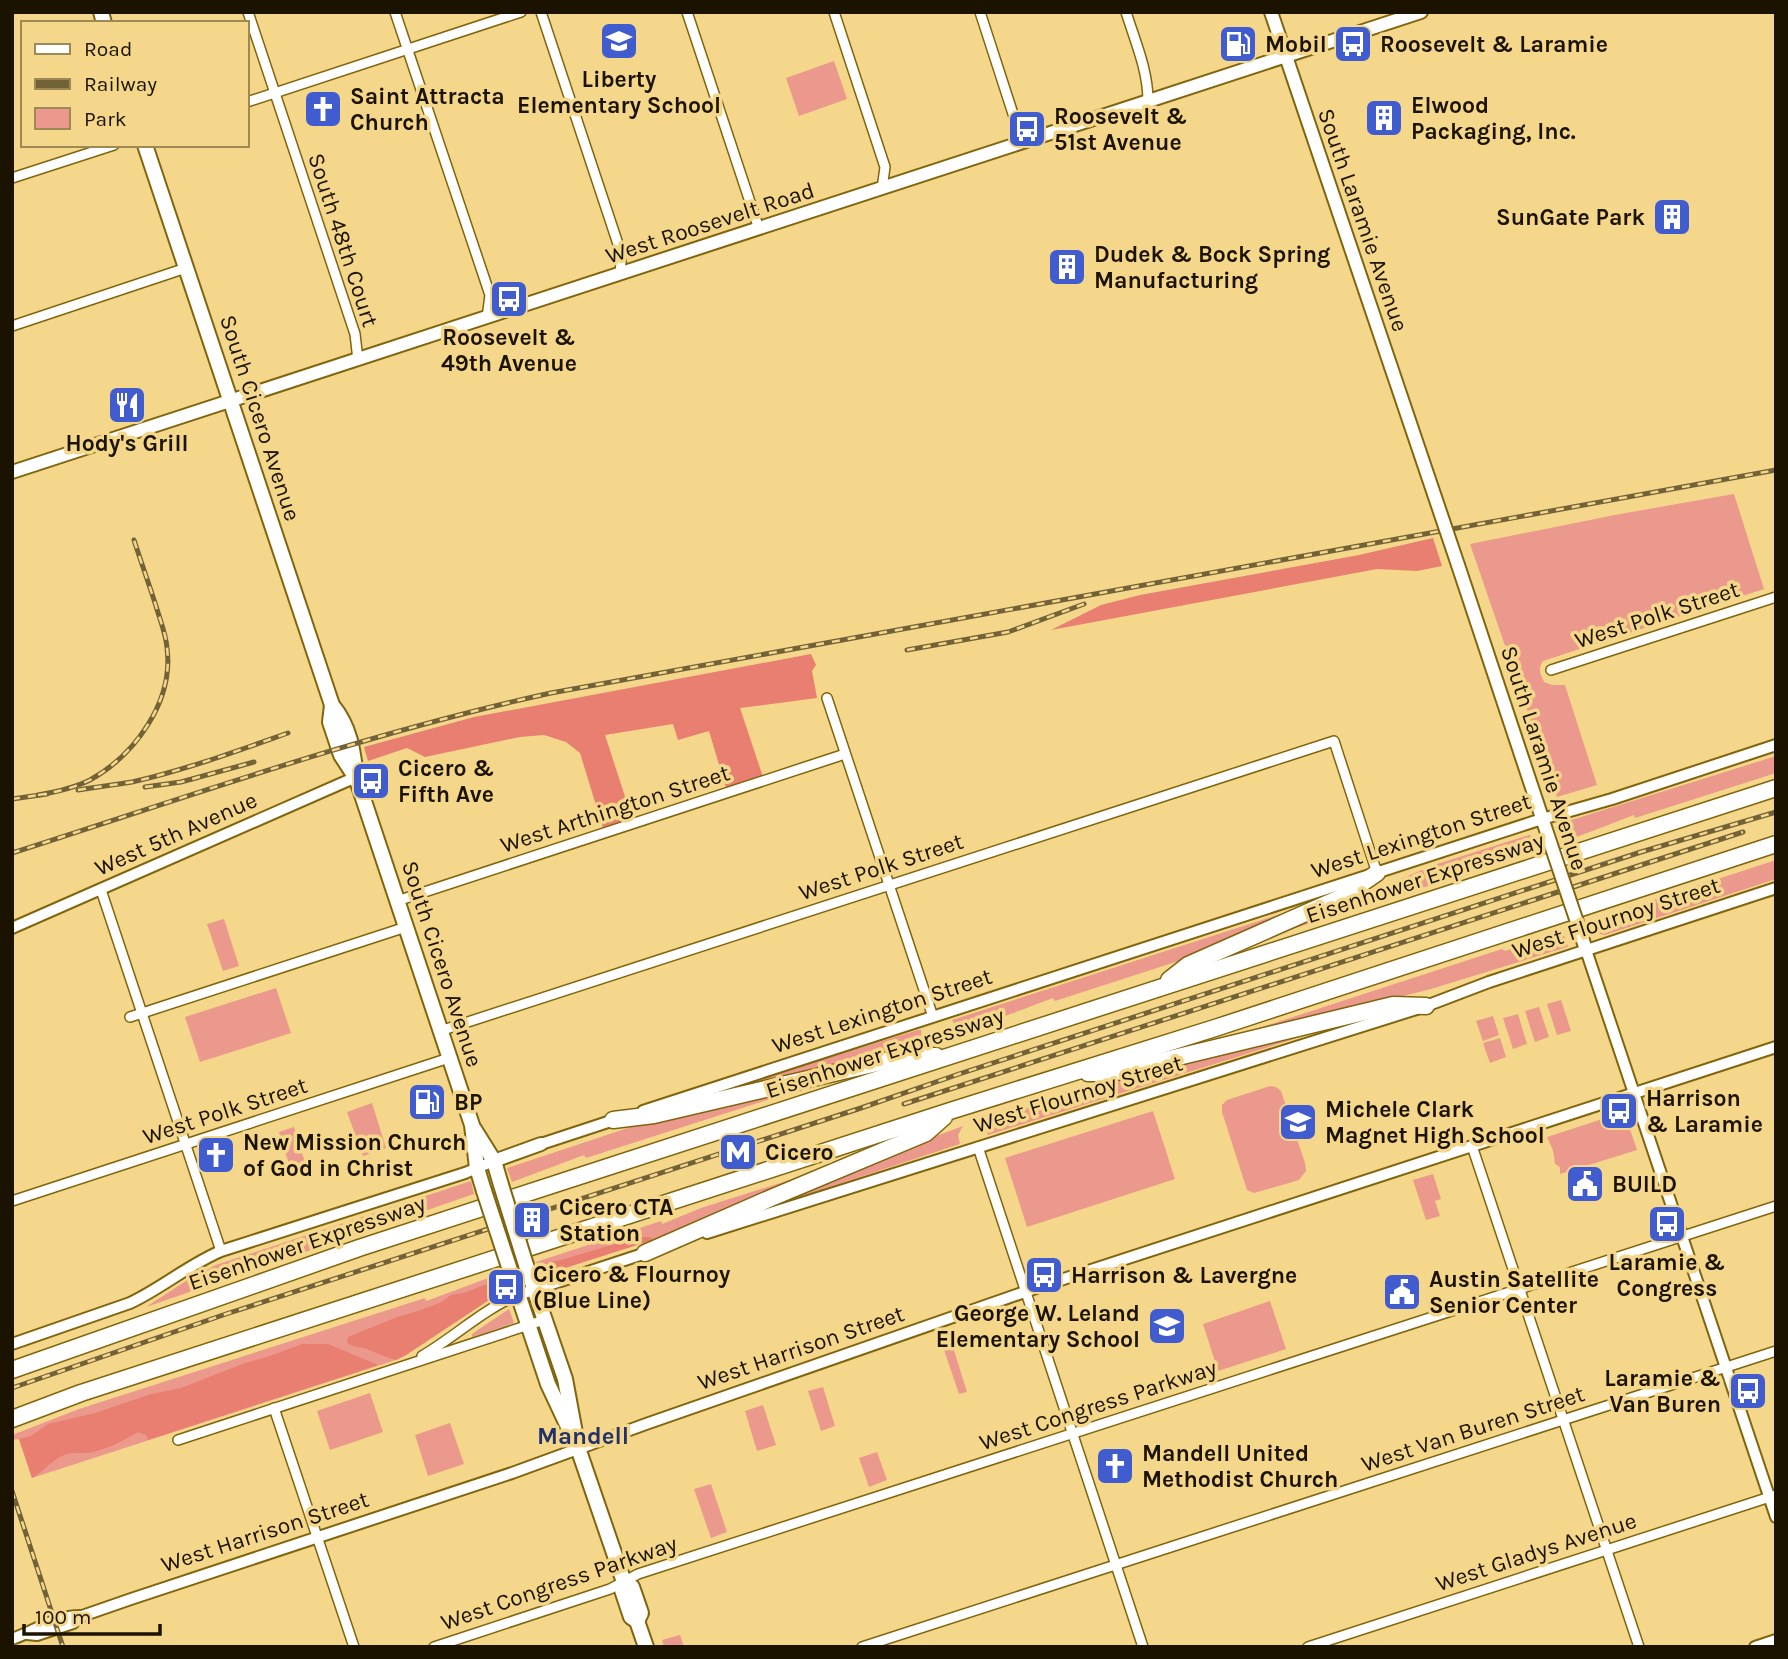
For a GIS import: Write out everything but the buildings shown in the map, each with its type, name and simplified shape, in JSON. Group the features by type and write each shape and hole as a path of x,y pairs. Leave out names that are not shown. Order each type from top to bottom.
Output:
{"highway":[{"name":"Eisenhower Expressway","path":"12,1370 359,1248 1776,788"},
{"path":"12,1419 81,1393 950,1111 1215,1028 1776,844"},
{"path":"1160,987 1188,965 1342,897 1377,873"},
{"path":"1068,1074 1112,1073 1393,1005 1426,1006"},
{"path":"613,1120 654,1115 907,1056 953,1056"},
{"path":"645,1253 926,1133 950,1111"}],"main road":[{"name":"South Laramie Avenue","path":"1271,12 1586,950"},
{"name":"West Roosevelt Road","path":"12,472 1420,12"},
{"name":"South Cicero Avenue","path":"146,147 332,705 330,722 341,755 356,777 472,1125 477,1168 527,1325 556,1402 578,1448 624,1582 624,1598 631,1617 637,1621 646,1647"},
{"name":"South Cicero Avenue","path":"472,1125 494,1161 533,1290 565,1379 578,1448"},
{"name":"West Lexington Street","path":"494,1161 541,1144"}],"street":[{"name":"South 48th Court","path":"248,12 355,334 358,360"},
{"path":"395,12 490,295 487,318"},
{"path":"248,102 521,12"},
{"path":"541,12 619,247 620,274"},
{"path":"687,12 759,229"},
{"path":"834,12 885,167 882,188"},
{"path":"980,12 1015,120 1016,145"},
{"path":"1126,12 1145,71 1148,101"},
{"path":"12,178 108,147"},
{"path":"12,326 186,268"},
{"name":"West Polk Street","path":"1551,670 1776,597"},
{"path":"827,698 933,1017"},
{"name":"West Polk Street","path":"440,1031 1334,741 1377,873"},
{"name":"West Lexington Street","path":"541,1144 1776,745"},
{"name":"West Arthington Street","path":"397,901 845,754"},
{"name":"West 5th Avenue","path":"12,928 356,777"},
{"name":"West Flournoy Street","path":"405,1366 440,1346 506,1300 518,1295 1426,1006 1489,982 1776,888"},
{"path":"101,890 221,1251"},
{"path":"130,1017 406,927"},
{"name":"South Laramie Avenue","path":"1586,950 1772,1496 1776,1517"},
{"name":"West Harrison Street","path":"12,1639 71,1615 82,1616 512,1473 1025,1292 1776,1047"},
{"name":"West Polk Street","path":"12,1201 449,1058"},
{"path":"1472,1146 1639,1647"},
{"path":"978,1147 1143,1647"},
{"name":"West Lexington Street","path":"12,1344 130,1303 149,1294 190,1266 221,1251 494,1161"},
{"name":"West Congress Parkway","path":"434,1647 610,1589 638,1574 1776,1206"},
{"name":"West Flournoy Street","path":"178,1440 544,1320"},
{"name":"West Van Buren Street","path":"862,1647 1776,1351"},
{"path":"274,1408 354,1647"},
{"name":"West Gladys Avenue","path":"1308,1647 1772,1496"},
{"path":"1755,1647 1776,1640"}],"green space":[{"path":"834,61 847,99 799,116 786,78"},
{"path":"1734,494 1764,589 1543,661 1541,664 1540,671 1544,682 1565,685 1597,785 1557,797 1470,544"},
{"path":"1776,756 1776,773 1635,818 1634,815 1569,840 1563,825 1565,822"},
{"path":"1530,835 1537,853 1513,858 1395,897 1392,893 1247,944 1434,865"},
{"path":"1776,860 1776,879 1605,935 1600,934 1595,919"},
{"path":"1308,905 1194,956 1055,1001 1053,998 952,1036 957,1028 952,1020"},
{"path":"224,919 239,966 223,971 207,924"},
{"path":"1562,930 1567,947 1431,989 1248,1035 1247,1032 1502,949 1505,951"},
{"path":"276,988 291,1033 200,1062 185,1017"},
{"path":"1561,1000 1571,1031 1557,1035 1547,1004"},
{"path":"1539,1007 1549,1037 1535,1042 1525,1011"},
{"path":"1518,1014 1527,1044 1513,1049 1503,1018"},
{"path":"1493,1016 1499,1035 1483,1041 1476,1021"},
{"path":"1361,1018 988,1135 983,1124 977,1122 1144,1070"},
{"path":"921,1030 922,1041 929,1044 703,1096"},
{"path":"1500,1038 1506,1057 1490,1063 1483,1043"},
{"path":"1270,1086 1281,1091 1306,1171 1299,1180 1254,1193 1247,1190 1222,1105 1227,1100"},
{"path":"794,1087 795,1091 586,1158 584,1155 512,1182 507,1168 634,1126"},
{"path":"372,1103 386,1148 363,1156 347,1112"},
{"path":"1153,1111 1175,1179 1027,1227 1005,1158"},
{"path":"1624,1112 1637,1150 1560,1174 1560,1167 1555,1164 1547,1137"},
{"path":"963,1126 958,1135 960,1144 751,1213 928,1139"},
{"path":"294,1127 308,1172 293,1177 279,1132"},
{"path":"815,1172 666,1235 540,1276 536,1262 661,1221 662,1224 701,1208"},
{"path":"1433,1174 1441,1199 1435,1201 1440,1216 1426,1220 1413,1180"},
{"path":"471,1181 474,1194 146,1307 216,1265"},
{"path":"499,1274 504,1290 396,1360 32,1478 19,1439 12,1440 12,1435 79,1409 425,1298 426,1301"},
{"path":"1270,1301 1286,1349 1218,1371 1203,1324"},
{"path":"509,1309 514,1323 472,1337 472,1334"},
{"path":"952,1344 967,1392 959,1394 943,1347"},
{"path":"823,1387 835,1426 821,1431 808,1391"},
{"path":"370,1393 383,1432 330,1450 317,1411"},
{"path":"763,1405 776,1445 757,1451 745,1411"},
{"path":"450,1423 464,1464 428,1476 415,1435"},
{"path":"877,1452 887,1480 869,1487 859,1458"},
{"path":"711,1484 727,1532 711,1538 694,1489"},
{"path":"680,1635 684,1647 664,1647 662,1640"}],"shaded area":[{"path":"1433,538 1442,566 1417,571 1377,569 1051,630 1101,605 1140,595 1359,555"},
{"path":"811,654 816,665 812,671 817,698 740,708 763,777 726,788 709,731 678,740 673,724 605,735 632,818 603,828 580,753 566,742 544,735 520,737 425,757 407,748 368,761 364,747 474,717"},
{"path":"639,1237 650,1237 653,1240 540,1276 537,1265"},
{"path":"492,1282 502,1283 504,1290 396,1360 347,1343 348,1337 442,1302 451,1295"},
{"path":"302,1344 328,1344 378,1365 148,1440 146,1435 138,1432 99,1450 67,1454 32,1478 19,1439 31,1436 48,1424 181,1388"}],"railway":[{"path":"12,853 347,746 551,693 1776,470"},
{"path":"38,795 78,785 107,769 136,741 158,706 168,668 166,643 134,540"},
{"path":"907,650 1008,632 1084,604"},
{"path":"78,790 152,777 288,733"},
{"path":"145,787 181,782 254,762"},
{"path":"12,799 47,794"},
{"path":"12,1388 226,1314 959,1074 1641,852 1776,812"},
{"path":"904,1104 1743,832"},
{"path":"12,1491 63,1647"}],"place":[{"name":"Liberty Elementary School","path":"619,41"},
{"name":"Mobil","path":"1238,44"},
{"name":"Roosevelt & Laramie","path":"1353,44"},
{"name":"Saint Attracta Church","path":"323,109"},
{"name":"Elwood Packaging, Inc.","path":"1384,118"},
{"name":"Roosevelt & 51st Avenue","path":"1027,129"},
{"name":"SunGate Park","path":"1672,217"},
{"name":"Dudek & Bock Spring Manufacturing","path":"1067,267"},
{"name":"Roosevelt & 49th Avenue","path":"509,299"},
{"name":"Hody's Grill","path":"127,405"},
{"name":"Cicero & Fifth Ave","path":"371,781"},
{"name":"BP","path":"427,1102"},
{"name":"Harrison & Laramie","path":"1619,1111"},
{"name":"Michele Clark Magnet High School","path":"1298,1122"},
{"name":"Cicero","path":"738,1152"},
{"name":"New Mission Church of God in Christ","path":"216,1155"},
{"name":"BUILD","path":"1585,1184"},
{"name":"Cicero CTA Station","path":"532,1220"},
{"name":"Laramie & Congress","path":"1667,1224"},
{"name":"Harrison & Lavergne","path":"1044,1275"},
{"name":"Cicero & Flournoy (Blue Line)","path":"506,1287"},
{"name":"Austin Satellite Senior Center","path":"1402,1292"},
{"name":"George W. Leland Elementary School","path":"1167,1326"},
{"name":"Laramie & Van Buren","path":"1748,1391"},
{"name":"Mandell United Methodist Church","path":"1115,1466"}],"district":[{"name":"Mandell","path":"583,1436"}]}
